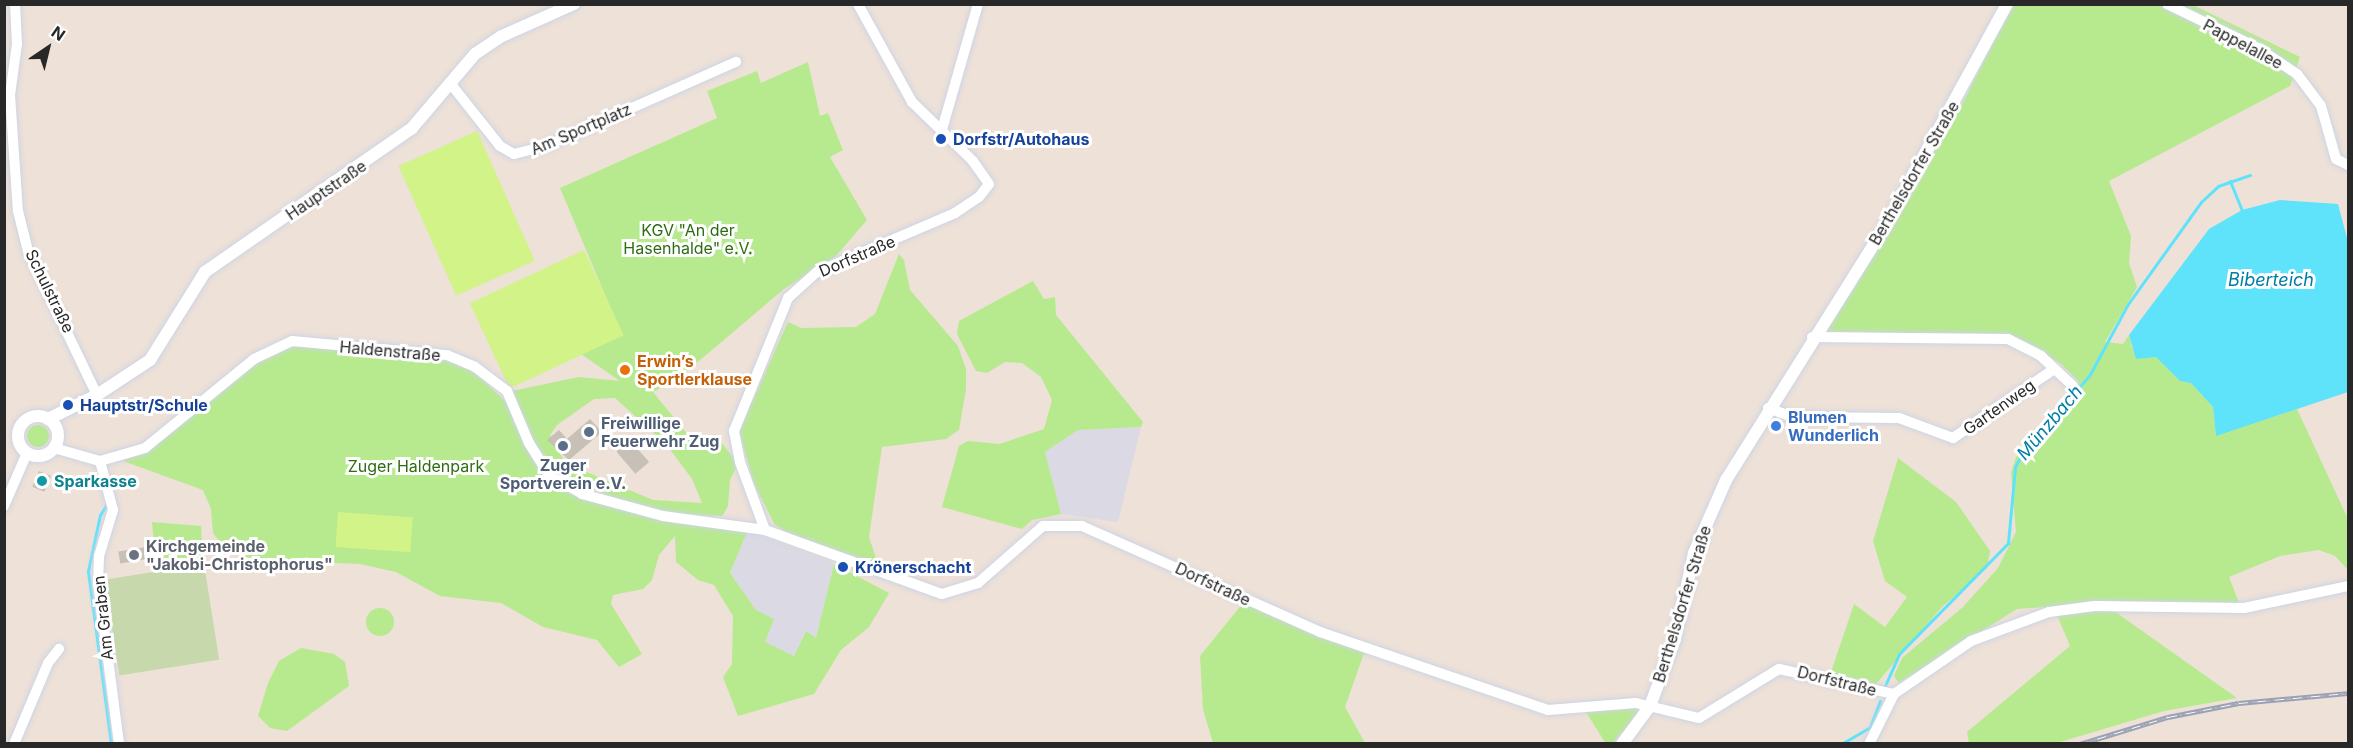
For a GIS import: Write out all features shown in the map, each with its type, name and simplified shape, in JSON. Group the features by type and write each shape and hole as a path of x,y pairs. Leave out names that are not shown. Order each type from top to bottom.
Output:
{"street":[{"name":"Schulstraße","path":"15,4 17,44 10,95 18,211 28,251 97,395"},
{"name":"Hauptstraße","path":"52,424 158,351 205,272 412,128 475,54 502,36 574,4"},
{"name":"Dorfstraße","path":"858,4 897,77 941,133 982,172 989,184 979,197 937,222 817,272 797,286 782,308 734,431 740,462 765,530 942,594 978,583 1043,526 1082,526 1320,632 1539,708 1650,706 1690,718 1708,716 1779,669 1890,694 1971,641 2049,612 2095,606 2244,608 2349,586"},
{"path":"941,133 978,4"},
{"name":"Berthelsdorfer Straße","path":"1622,744 1650,706 1675,639 1694,553 1726,480 1812,337 1885,227 2007,4"},
{"name":"Pappelallee","path":"2167,4 2258,48 2297,74 2321,106 2336,159"},
{"name":"Am Sportplatz","path":"450,83 500,146 514,154 546,146 736,62"},
{"path":"2336,159 2349,154"},
{"path":"2336,159 2349,165"},
{"path":"1812,337 1991,336 2025,346 2073,386"},
{"name":"Haldenstraße","path":"100,461 145,448 254,359 292,341 376,352 413,351 447,355 475,367 507,391 529,443 550,476 582,494 663,516 765,530"},
{"name":"Gartenweg","path":"1768,408 1793,417 1899,418 1950,439 2054,369"},
{"path":"18,435 30,418 52,424 54,448"},
{"path":"4,434 18,435"},
{"path":"18,435 27,453"},
{"path":"27,453 41,456 54,448 100,461"},
{"path":"4,506 27,453"},
{"name":"Am Graben","path":"100,461 112,510 98,582 119,744"},
{"path":"14,744 48,663 59,650"},
{"path":"1869,744 1890,694"}],"shaded area":[{"path":"1141,427 1118,522 1061,514 1045,452 1078,430"},
{"path":"748,530 834,564 816,638 805,632 794,656 764,642 756,610 730,573"}],"green space":[{"path":"2012,5 2193,5 2300,57 2290,86 2109,181 2131,236 2129,263 2137,287 2105,342 2123,344 2129,335 2132,348 2156,356 2180,381 2191,383 2213,407 2216,435 2297,409 2348,519 2348,570 2335,556 2319,550 2280,556 2229,577 2243,613 2114,611 2237,698 2164,711 2057,743 1969,743 1967,732 2070,646 2057,615 2044,607 2017,609 1899,683 1894,676 1902,658 1963,607 1998,568 2016,532 2011,473 2016,457 2079,382 2060,363 2008,334 1821,333 1954,120"},
{"name":"KGV \"An der Hasenhalde\" e.V.","path":"808,62 820,116 828,113 843,150 830,157 867,220 836,256 784,289 680,377 653,392 697,446 715,434 738,464 730,480 728,506 722,516 662,514 568,481 533,442 512,391 579,377 620,381 581,354 622,335 560,188 717,118 707,91 757,71 761,83","holes":["615,398 666,444 692,479 702,503 653,500 565,463 550,435 557,425 594,399"]},
{"path":"477,131 535,261 456,296 398,166"},
{"path":"584,250 624,335 510,388 470,303"},
{"path":"899,254 904,260 910,290 958,346 966,369 966,389 959,430 946,439 882,447 869,537 879,567 795,537 775,525 754,484 739,431 788,322 801,328 856,327 875,314"},
{"path":"1033,281 1044,299 1055,297 1056,315 1143,422 1141,427 1078,430 1045,452 1061,514 1032,520 1022,529 942,507 959,446 968,441 1000,444 1044,429 1052,400 1041,377 1022,363 1005,362 987,373 976,371 957,334 959,321"},
{"name":"Zuger Haldenpark","path":"293,344 444,360 473,371 517,412 549,477 582,496 748,530 730,573 756,610 774,619 765,642 794,656 806,631 816,638 834,564 889,593 869,627 841,650 814,694 738,716 723,677 732,664 733,616 714,585 698,580 676,562 675,536 659,555 652,580 643,589 613,595 611,604 642,654 619,667 597,640 543,627 501,603 440,596 396,572 360,564 253,559 226,550 213,533 211,509 203,490 123,461 148,451 255,361"},
{"path":"38,425 46,428 49,436 46,444 38,447 30,444 27,436 30,428"},
{"path":"1898,458 1956,502 1990,551 1987,568 1942,607 1875,685 1830,675 1854,604 1885,627 1907,597 1885,581 1873,541"},
{"path":"338,512 413,517 410,552 336,547"},
{"path":"152,522 201,526 203,561 156,565"},
{"path":"204,564 219,660 119,676 104,580"},
{"path":"1243,603 1364,653 1345,707 1365,743 1213,743 1203,709 1200,656"},
{"path":"380,608 390,612 394,622 390,632 380,636 370,632 366,622 370,612"},
{"path":"301,648 334,654 345,662 349,686 287,731 270,728 258,716 268,683 279,661"},
{"path":"1635,707 1639,712 1613,743 1606,744 1586,712"}],"water":[{"name":"Biberteich","path":"2280,200 2338,204 2348,242 2348,392 2216,436 2213,407 2191,383 2180,381 2156,357 2136,359 2129,335 2209,229 2242,210"}],"building":[{"path":"590,419 602,432 569,460 547,440 559,430 567,439"},
{"path":"630,440 649,462 635,474 616,452"},
{"name":"Sparkasse","path":"39,471 51,476 44,492 32,487"},
{"name":"Kirchgemeinde \"Jakobi-Christophorus\"","path":"147,547 149,559 120,563 118,552"}],"waterway":[{"name":"Münzbach","path":"1884,688 1899,654 2008,543 2015,467 2023,451 2089,376 2128,304 2201,202 2218,186 2250,175"},
{"path":"2230,181 2242,210"},
{"path":"107,504 100,515 88,571 111,744"},
{"name":"Münzbach","path":"1841,744 1870,727 1880,701"}],"railway":[{"path":"2080,744 2168,717 2239,703 2348,693"}],"place":[{"name":"Dorfstr/Autohaus","path":"941,139"},
{"name":"Erwin’s Sportlerklause","path":"625,370"},
{"name":"Hauptstr/Schule","path":"68,405"},
{"name":"Blumen Wunderlich","path":"1776,426"},
{"name":"Freiwillige Feuerwehr Zug","path":"589,432"},
{"name":"Zuger Sportverein e.V.","path":"563,446"},
{"name":"Sparkasse","path":"42,481"},
{"name":"Kirchgemeinde \"Jakobi-Christophorus\"","path":"134,555"},
{"name":"Krönerschacht","path":"843,567"}]}
